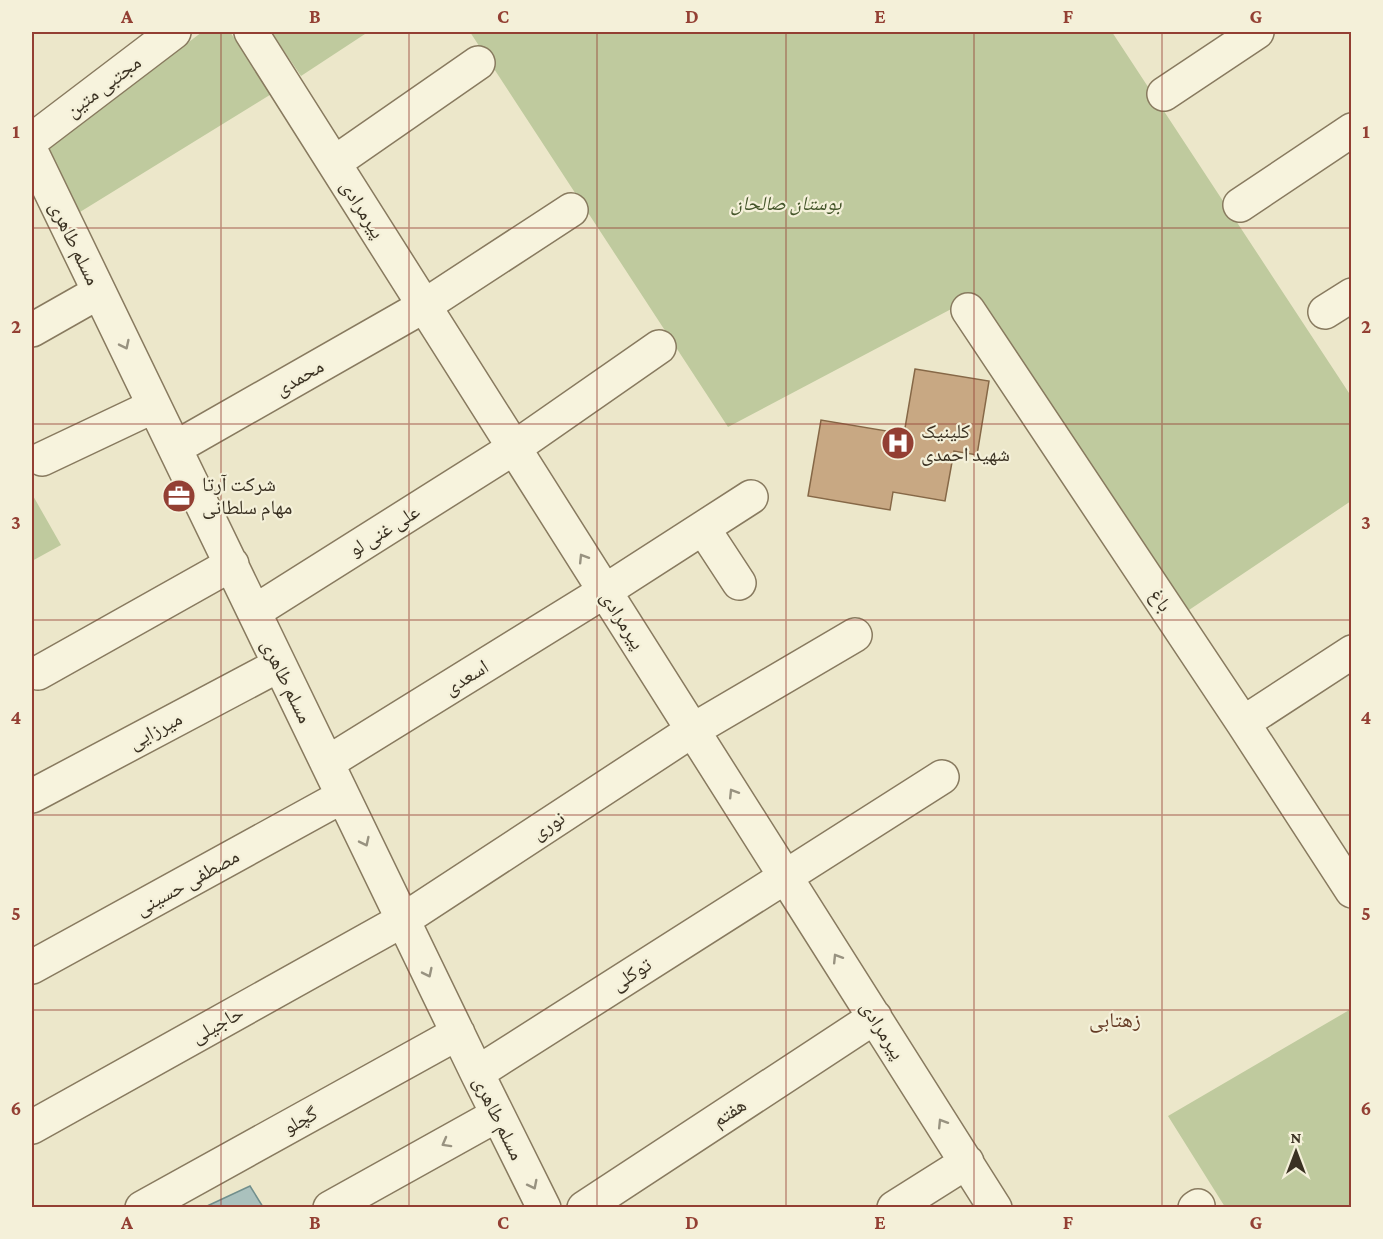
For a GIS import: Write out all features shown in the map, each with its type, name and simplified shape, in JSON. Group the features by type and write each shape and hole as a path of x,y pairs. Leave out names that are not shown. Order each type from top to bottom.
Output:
{"street":[{"name":"مجتبی متین","path":"32,140 174,32"},
{"name":"پیرمرادی","path":"251,32 995,1208"},
{"path":"1164,94 1257,32"},
{"path":"334,163 478,63"},
{"path":"1240,205 1352,130"},
{"name":"مسلم طاهری","path":"32,153 544,1208"},
{"name":"محمدی","path":"175,448 424,306 572,210"},
{"path":"32,330 99,292"},
{"name":"باغ","path":"968,310 1352,891"},
{"name":"علی غنی لو","path":"254,612 514,448 659,347"},
{"path":"42,459 154,406"},
{"name":"اسعدی","path":"327,764 751,497"},
{"path":"703,528 739,583"},
{"path":"38,673 232,564"},
{"name":"نوری","path":"403,920 693,729 855,635"},
{"path":"1243,723 1352,652"},
{"name":"میرزایی","path":"32,796 279,665"},
{"name":"توکلی","path":"477,1073 942,777"},
{"name":"مصطفی حسینی","path":"32,968 343,796"},
{"name":"حاجیلی","path":"32,1127 403,920"},
{"name":"هفتم","path":"584,1208 875,1017"},
{"name":"گچلو","path":"142,1208 458,1033"},
{"path":"330,1208 497,1115"},
{"path":"894,1208 967,1162"}],"green space":[{"path":"202,32 230,32 273,93 80,212 45,151"},
{"path":"271,32 368,32 301,76"},
{"name":"بوستان صالحان","path":"470,32 1112,32 1351,396 1351,501 1189,610 974,297 728,427"},
{"path":"32,494 61,545 32,561"},
{"path":"1351,1009 1351,1207 1225,1207 1168,1116"}],"water":[{"path":"250,1186 263,1207 205,1207"}],"building":[{"name":"کلینیک شهید احمدی","path":"915,369 989,381 977,455 954,451 945,501 893,492 890,510 808,496 821,420 904,434"}],"place":[{"name":"کلینیک شهید احمدی","path":"898,443"},
{"name":"شرکت آرتا مهام سلطانی","path":"179,496"}],"district":[{"name":"زهتابی","path":"1115,1020"}]}
